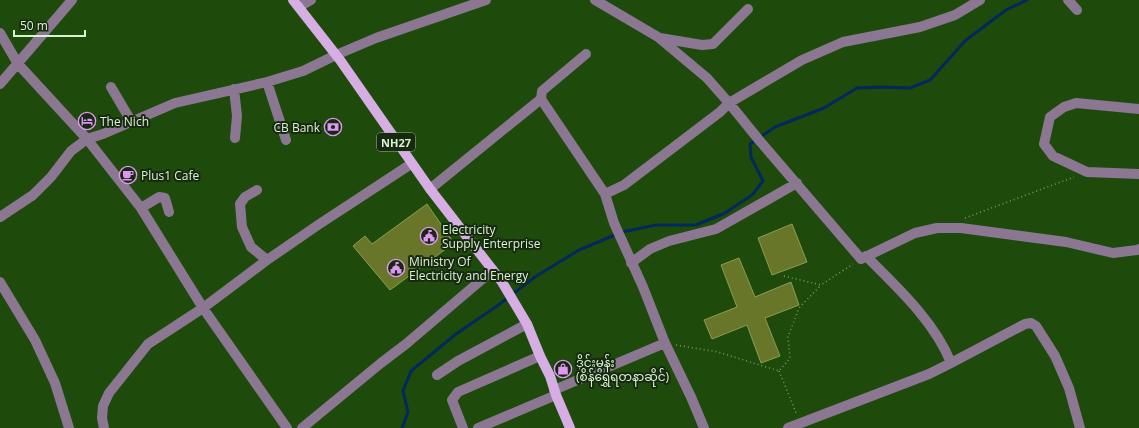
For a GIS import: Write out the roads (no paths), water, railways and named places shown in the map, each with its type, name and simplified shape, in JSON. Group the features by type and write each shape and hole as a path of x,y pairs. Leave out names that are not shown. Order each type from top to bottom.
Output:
{"main road":[{"name":"NH27","path":"296,3 336,55 411,164 502,282 527,324 550,376 570,428"}],"street":[{"path":"0,84 72,0"},
{"path":"296,3 311,0"},
{"path":"0,217 33,195 51,177 71,151 87,139 103,134 131,120 175,103 267,82 303,71 376,38 486,0"},
{"path":"596,0 658,37 706,78 729,103 757,138 863,257 898,288 929,324 943,343 951,363"},
{"path":"606,194 624,185 720,112 729,103 802,60 843,42 920,27 955,15 980,0"},
{"path":"1068,0 1077,10"},
{"path":"658,37 702,45 714,44 748,9"},
{"path":"0,33 18,64 87,139 141,208 203,308 287,428"},
{"path":"586,54 542,91 541,99 606,194 614,223 643,287 665,343 691,396 704,428"},
{"path":"267,82 286,140"},
{"path":"111,87 131,120"},
{"path":"234,89 237,116 235,138"},
{"path":"430,189 541,99"},
{"path":"1139,109 1076,103 1064,107 1050,117 1044,144 1053,156 1087,172 1139,174"},
{"path":"104,428 102,418 103,406 109,393 148,344 203,308 267,260 318,225 411,164"},
{"path":"631,263 650,249 669,241 716,229 797,183"},
{"path":"257,190 245,197 240,204 242,227 251,247 267,260"},
{"path":"141,208 159,197 162,197 165,198 169,212"},
{"path":"863,257 915,233 937,228 961,228 1066,242 1113,253 1138,252"},
{"path":"302,428 406,344 493,270"},
{"path":"0,282 35,340 54,383 69,428"},
{"path":"437,375 458,361 527,324"},
{"path":"788,428 929,374 1024,324 1036,326 1055,356 1069,388 1080,428"},
{"path":"478,428 665,343"},
{"path":"463,428 452,400 458,392 540,356"}],"waterway":[{"path":"402,428 408,412 403,391 411,371 456,334 497,306 535,277 579,250 622,232 656,225 696,225 725,213 752,195 763,181 751,157 750,144 775,127 824,108 857,88 910,88 930,80 966,40 1006,10 1027,0"}],"place":[{"name":"The Nich","path":"87,121"},
{"name":"CB Bank","path":"333,127"},
{"name":"Plus1 Cafe","path":"128,175"},
{"name":"Electricity Supply Enterprise","path":"429,236"},
{"name":"Ministry Of Electricity and Energy","path":"396,268"},
{"name":"ဒိုင်းမွန်း (စိန်ရွှေရတနာဆိုင်)","path":"563,369"}]}
